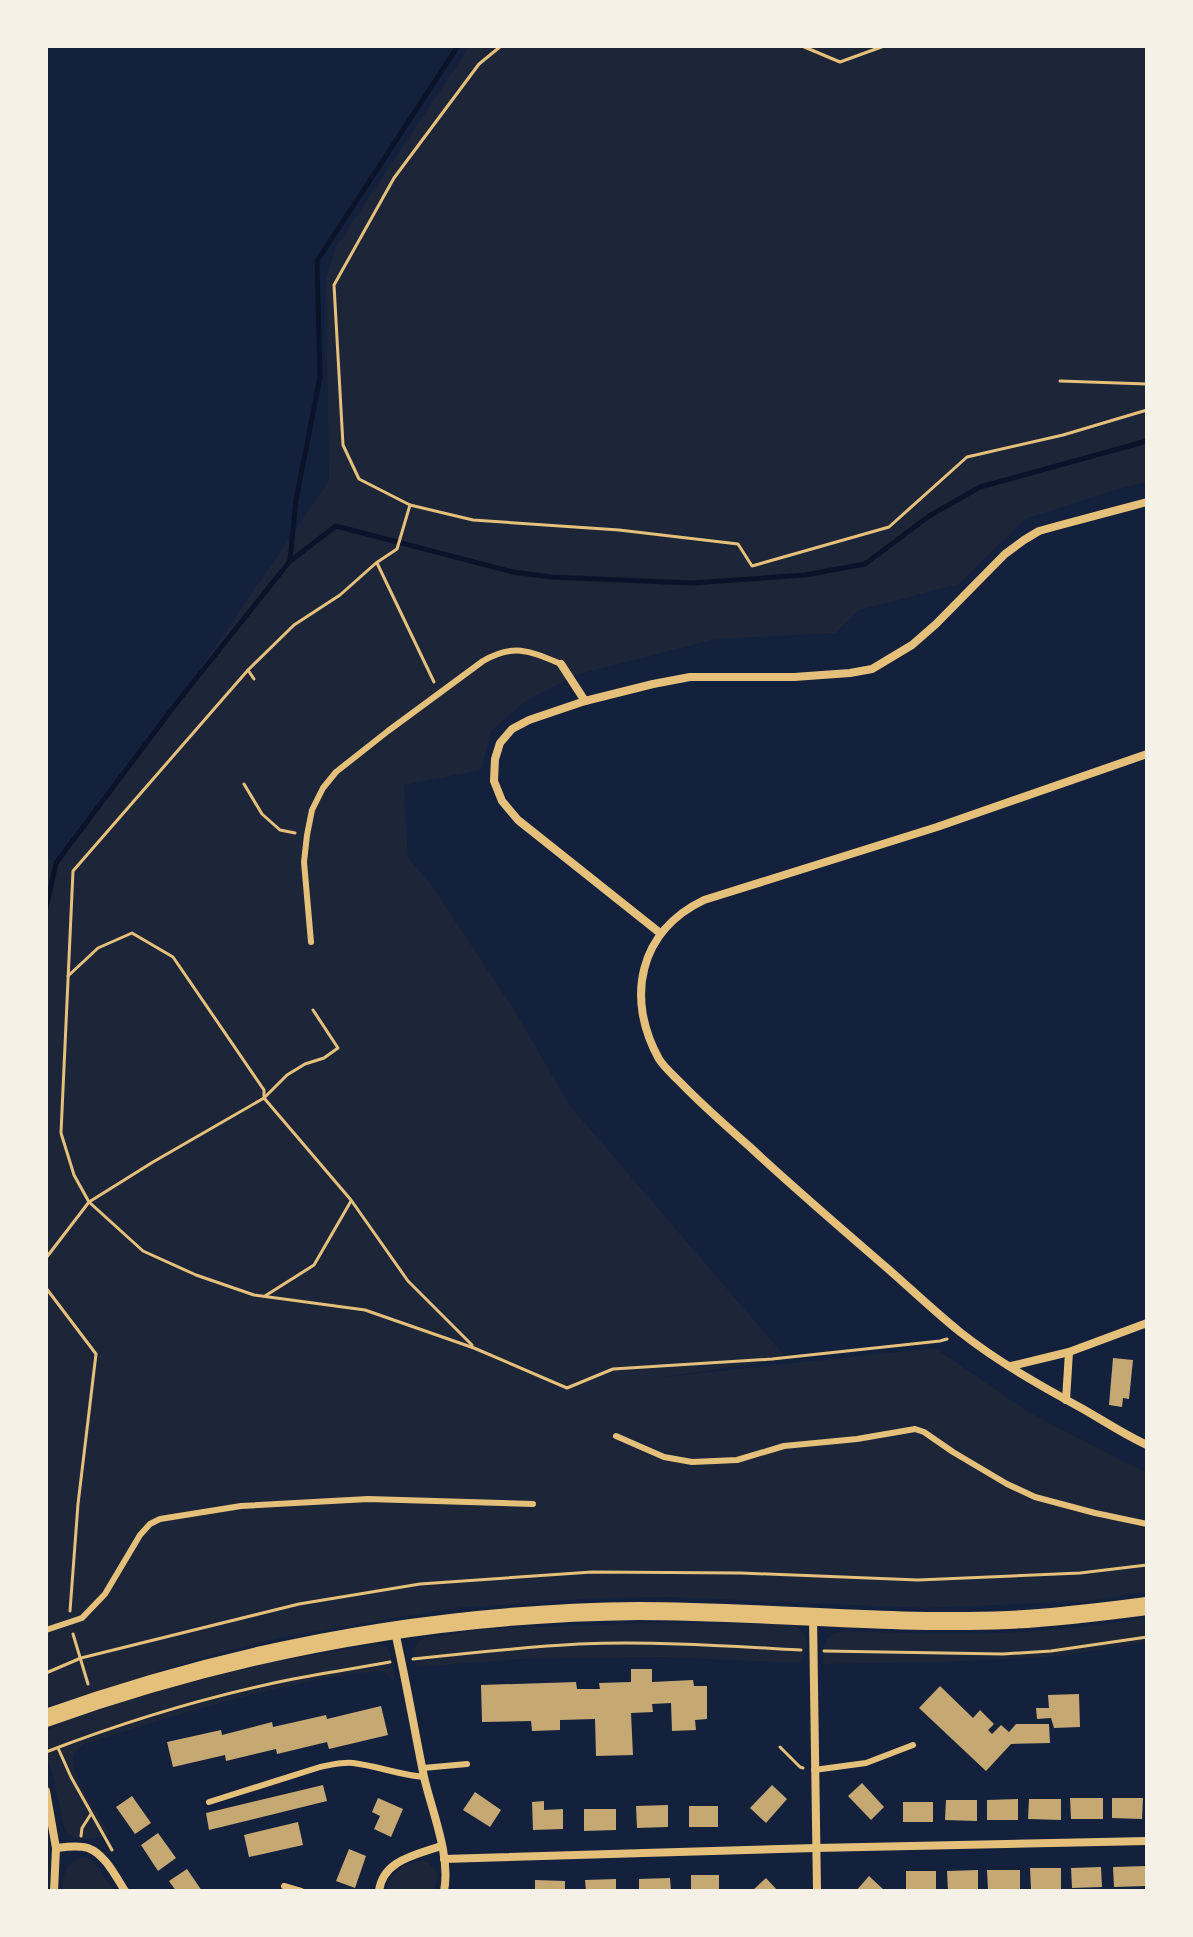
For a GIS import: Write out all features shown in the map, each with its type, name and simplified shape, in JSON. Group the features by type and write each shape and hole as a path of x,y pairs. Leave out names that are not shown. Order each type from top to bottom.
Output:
{"main road":[{"path":"46,1718 92,1701 238,1659 352,1637 458,1622 576,1613 707,1612 952,1621 1007,1620 1147,1606"}],"street":[{"path":"660,933 518,820 502,801 494,781 495,759 500,743 512,729 585,701 690,677 794,677 872,669 912,645 1005,554 1024,540 1039,531 1147,502"},
{"path":"561,664 585,701"},
{"path":"1147,754 937,827 687,908 660,933 648,955 641,994 642,1018 661,1063 792,1186 962,1333 1045,1389 1147,1445"},
{"path":"1011,1366 1069,1352 1147,1323"},
{"path":"1066,1400 1069,1352"},
{"path":"813,1617 817,1891"},
{"path":"395,1632 444,1859 444,1891"},
{"path":"46,1791 56,1848 54,1891"},
{"path":"444,1859 1147,1841"},
{"path":"379,1891 383,1877 397,1862 441,1846"},
{"path":"56,1848 80,1847 97,1853 125,1891"}],"lane":[{"path":"311,942 304,862 307,835 312,810 323,788 336,772 439,693 499,652 530,651 561,664"},
{"path":"616,1436 664,1457 692,1462 737,1460 784,1446 857,1439 915,1429 1007,1484 1035,1497 1147,1524"},
{"path":"46,1630 82,1618 105,1594 140,1535 160,1519 241,1506 368,1499 533,1504"},
{"path":"814,1770 866,1763 913,1745"},
{"path":"209,1802 337,1764 351,1763 408,1776 467,1764"},
{"path":"284,1886 301,1891"}],"path":[{"path":"501,46 479,64 394,178 334,285 343,445 359,479 410,505 473,520 619,530 738,544 752,566 889,527 967,457 1063,435 1147,410"},
{"path":"802,46 840,62 884,46"},
{"path":"1060,381 1147,384"},
{"path":"410,505 397,549 340,595 294,625 248,670 73,871 61,1133 74,1175 89,1202 143,1251 196,1275 254,1295 365,1310 474,1348 567,1388 613,1369 772,1359 940,1341 962,1333"},
{"path":"376,563 439,693"},
{"path":"248,670 254,679"},
{"path":"244,784 262,814 280,830 307,835"},
{"path":"68,976 98,948 132,933 173,957 264,1090 264,1098 351,1200 408,1281 474,1348"},
{"path":"46,1258 89,1202 264,1098 287,1075 338,1048 313,1010"},
{"path":"265,1296 314,1265 351,1200"},
{"path":"46,1288 96,1354 78,1504 69,1623 92,1701"},
{"path":"46,1673 81,1658 299,1604 420,1584 592,1572 741,1573 918,1580 1080,1573 1147,1565"},
{"path":"46,1752 101,1731 291,1679 401,1660 487,1650 581,1644 689,1643 814,1650 1003,1654 1051,1651 1147,1637"},
{"path":"780,1747 800,1767 814,1770"},
{"path":"58,1748 112,1848 108,1865"},
{"path":"80,1847 82,1828 91,1814"}],"shaded area":[{"path":"470,46 1147,46 1147,482 1025,519 959,584 859,610 835,633 716,639 579,674 527,700 491,731 481,770 404,785 408,857 434,889 516,1013 570,1106 787,1359 656,1378 935,1348 1030,1413 1147,1472 1147,1592 1086,1601 925,1608 670,1597 598,1598 456,1608 282,1637 210,1655 46,1707 46,857 56,863 175,705 329,481 326,278 336,247"},
{"path":"1147,1617 1147,1642 1079,1653 969,1661 824,1664 828,1638 845,1631 959,1634 1034,1631"},
{"path":"653,1623 797,1626 805,1635 807,1644 801,1663 658,1657 522,1659 416,1667 414,1658 415,1648 424,1638 486,1629"},
{"path":"377,1644 386,1646 390,1652 395,1682 385,1673 376,1671 302,1683 228,1701 84,1744 75,1753 75,1771 85,1794 110,1834 87,1839 65,1831 46,1756 48,1731 64,1722 142,1695 261,1664"},
{"path":"83,1857 92,1860 114,1891 62,1891 66,1870"},
{"path":"422,1861 429,1863 438,1874 434,1891 386,1891 398,1870"}],"building":[{"path":"1113,1358 1133,1360 1129,1399 1123,1398 1122,1407 1109,1405"},
{"path":"631,1669 652,1669 652,1682 693,1680 694,1686 707,1686 707,1719 695,1720 696,1730 672,1731 671,1703 652,1704 653,1712 631,1713 633,1755 596,1756 595,1719 560,1720 560,1730 532,1731 531,1721 482,1722 481,1685 576,1682 577,1689 600,1689 599,1683 631,1682"},
{"path":"940,1686 973,1718 980,1710 994,1724 988,1730 992,1734 1001,1725 1009,1732 1016,1724 1049,1724 1050,1743 1011,1744 986,1771 919,1708"},
{"path":"1079,1694 1080,1727 1054,1728 1051,1718 1037,1719 1036,1708 1049,1708 1048,1695"},
{"path":"381,1706 388,1735 329,1749 327,1742 277,1754 276,1749 226,1761 225,1755 173,1767 167,1742 221,1730 222,1735 272,1722 273,1727 326,1715 327,1719"},
{"path":"862,1783 884,1807 871,1820 848,1796"},
{"path":"323,1785 327,1801 209,1830 206,1813"},
{"path":"772,1785 787,1799 766,1823 750,1808"},
{"path":"475,1792 501,1810 490,1827 463,1810"},
{"path":"132,1796 151,1823 135,1834 116,1807"},
{"path":"378,1798 403,1809 391,1837 374,1829 380,1816 372,1812"},
{"path":"1070,1798 1103,1798 1103,1819 1071,1819"},
{"path":"1112,1798 1143,1798 1142,1819 1112,1818"},
{"path":"1018,1799 1018,1820 987,1820 987,1800"},
{"path":"1029,1799 1061,1799 1061,1820 1028,1819"},
{"path":"946,1800 977,1800 977,1821 945,1820"},
{"path":"544,1801 544,1810 563,1809 563,1829 533,1830 532,1802"},
{"path":"903,1802 933,1802 933,1822 903,1822"},
{"path":"668,1805 668,1827 637,1828 636,1806"},
{"path":"689,1806 718,1806 718,1827 689,1827"},
{"path":"584,1809 616,1809 616,1830 584,1831"},
{"path":"298,1822 303,1845 249,1857 244,1835"},
{"path":"158,1833 176,1858 158,1871 141,1845"},
{"path":"349,1849 366,1856 355,1888 336,1881"},
{"path":"1147,1866 1147,1886 1114,1887 1113,1867"},
{"path":"1101,1867 1102,1887 1072,1888 1071,1868"},
{"path":"1030,1868 1061,1868 1061,1889 1031,1889"},
{"path":"187,1869 202,1891 176,1891 169,1881"},
{"path":"978,1870 978,1891 948,1891 947,1871"},
{"path":"987,1870 1020,1870 1020,1889 988,1890"},
{"path":"906,1871 936,1871 936,1891 906,1891"},
{"path":"691,1875 719,1875 719,1891 691,1891"},
{"path":"869,1876 885,1891 856,1891"},
{"path":"670,1878 671,1891 639,1891 639,1879"},
{"path":"766,1878 778,1891 752,1891"},
{"path":"616,1879 616,1891 586,1891 585,1880"},
{"path":"535,1880 565,1881 565,1891 535,1891"}],"waterway":[{"path":"290,560 296,500 320,377 317,261 458,46"},
{"path":"46,908 56,863 175,705 290,561 336,526 513,572 551,577 692,583 805,575 865,564 929,516 980,487 1147,441"}]}
